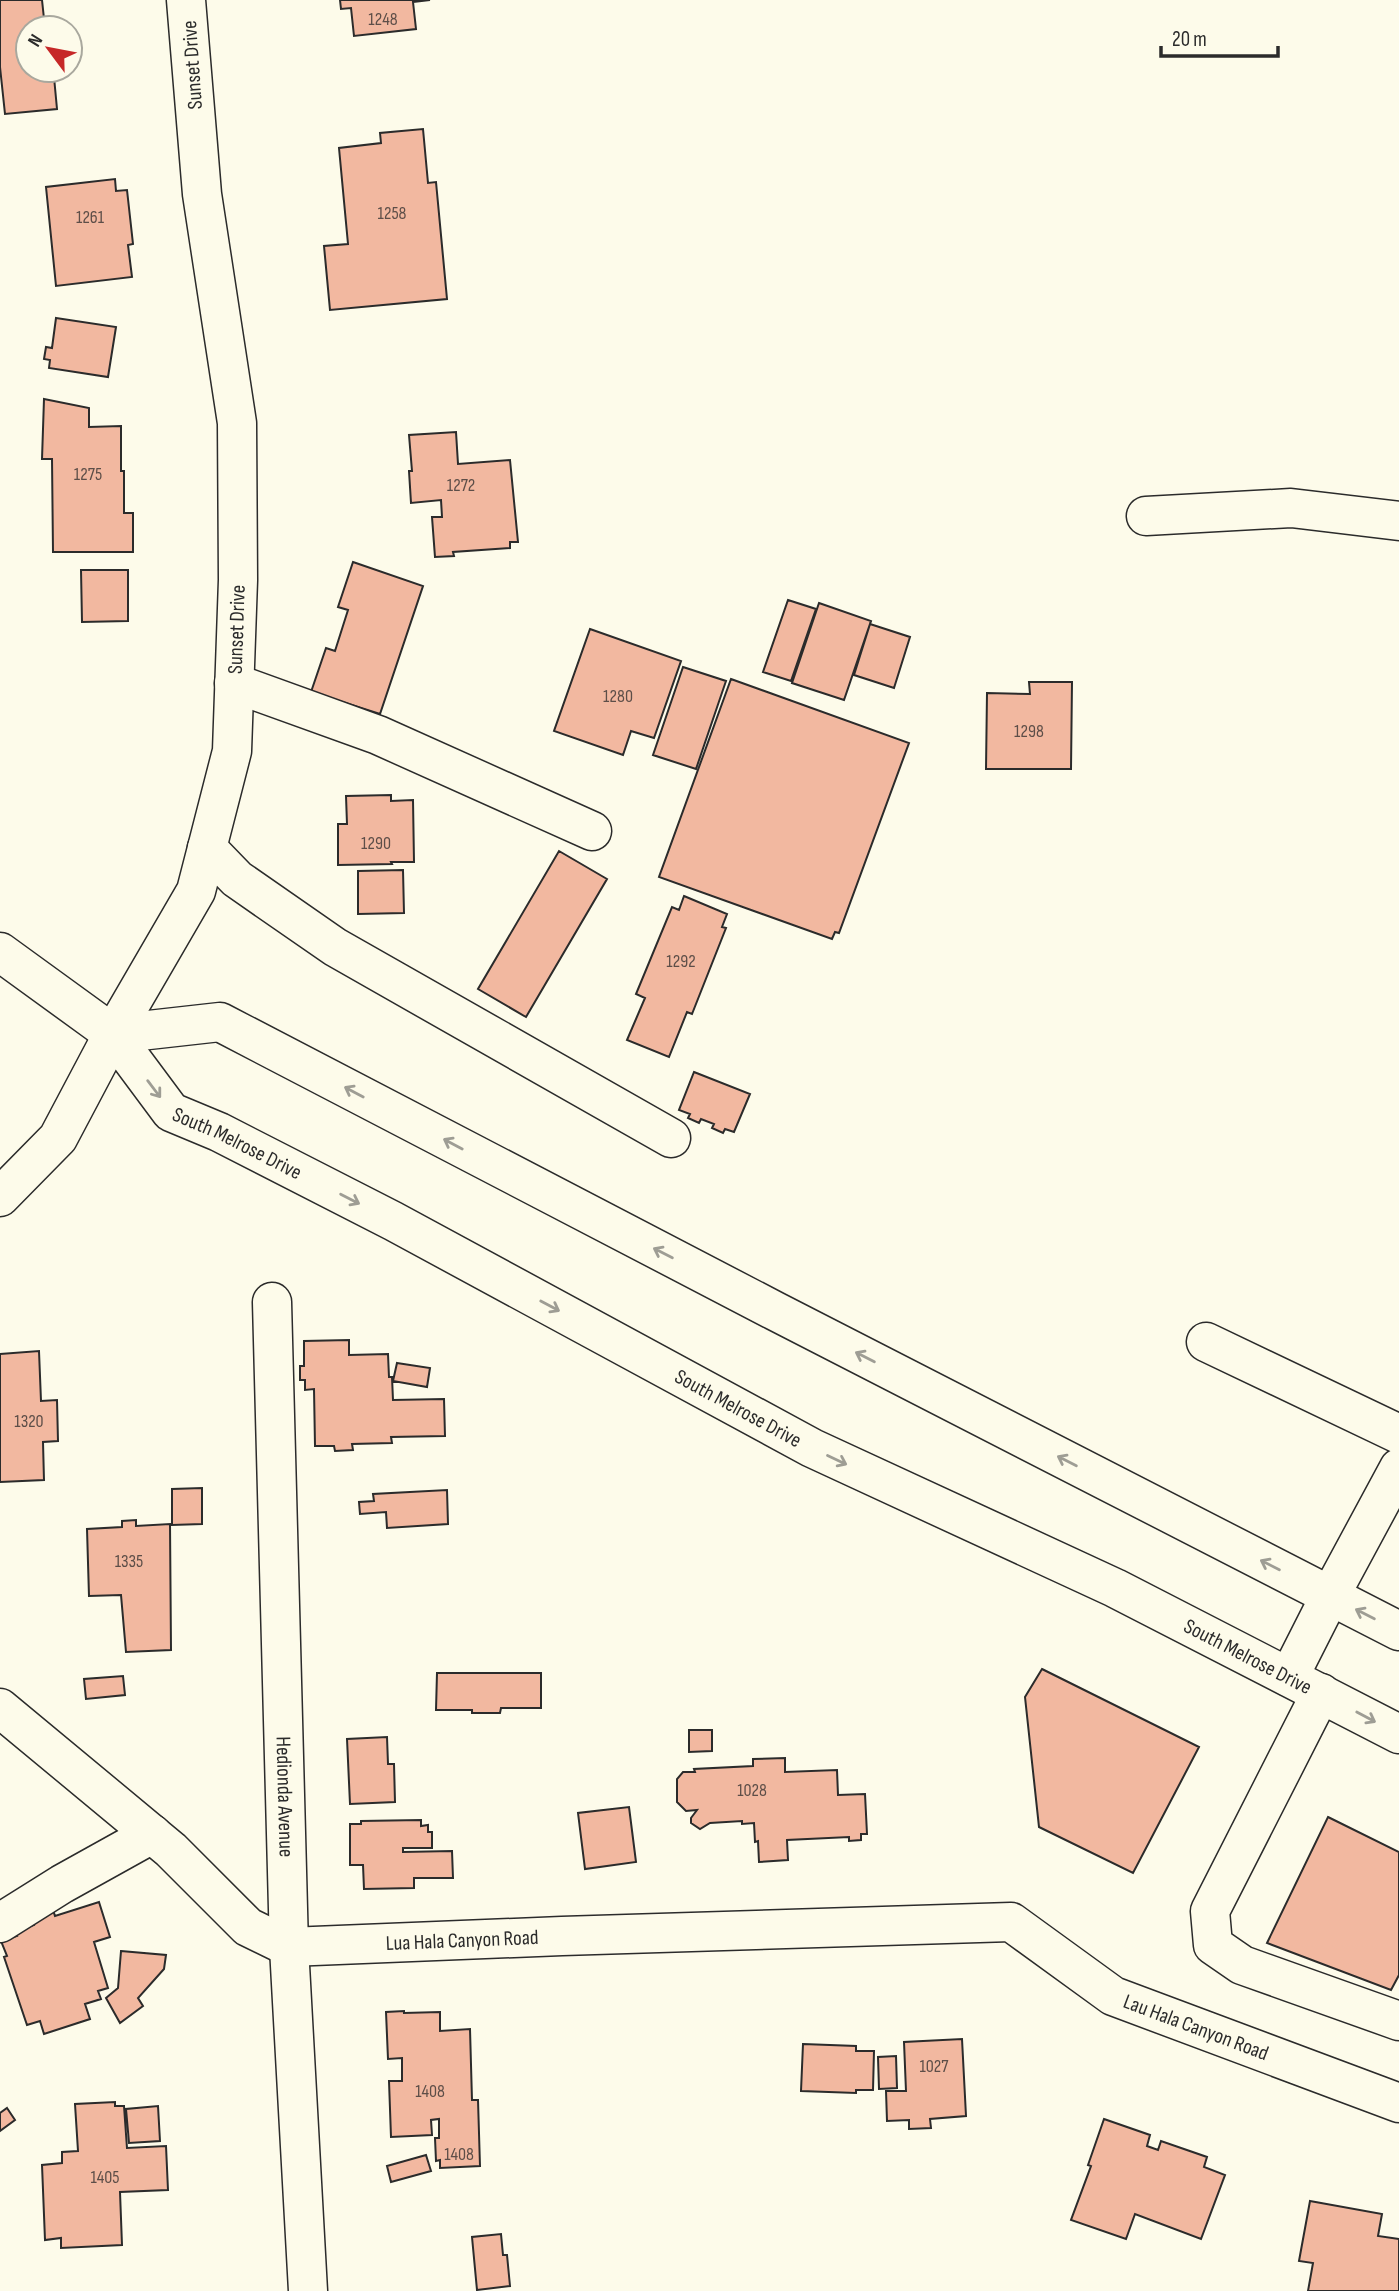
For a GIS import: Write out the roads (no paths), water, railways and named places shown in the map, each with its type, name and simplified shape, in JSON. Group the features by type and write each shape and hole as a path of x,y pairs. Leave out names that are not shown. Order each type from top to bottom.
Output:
{"main road":[{"name":"Sunset Drive","path":"0,1197 58,1138 195,891 232,751 238,580 237,423 202,194 186,0"},
{"path":"1146,516 1291,508 1399,521"},
{"path":"234,683 378,735 592,831"},
{"path":"206,849 237,879 335,947 671,1138"},
{"name":"South Melrose Drive","path":"0,952 114,1034 171,1112 219,1132 393,1221 812,1448 1115,1588 1399,1734"},
{"path":"114,1034 220,1021 591,1216 1399,1631"},
{"name":"Hedionda Avenue","path":"272,1302 289,1947 308,2291"},
{"path":"1206,1342 1399,1434"},
{"path":"1399,1468 1330,1597 1305,1685 1210,1911 1213,1945 1242,1965 1399,2021"},
{"name":"Lua Hala Canyon Road","path":"0,1708 171,1850 248,1927 289,1947 1011,1922"},
{"path":"0,1923 152,1834"},
{"name":"Lau Hala Canyon Road","path":"1011,1922 1113,1996 1399,2103"}]}
